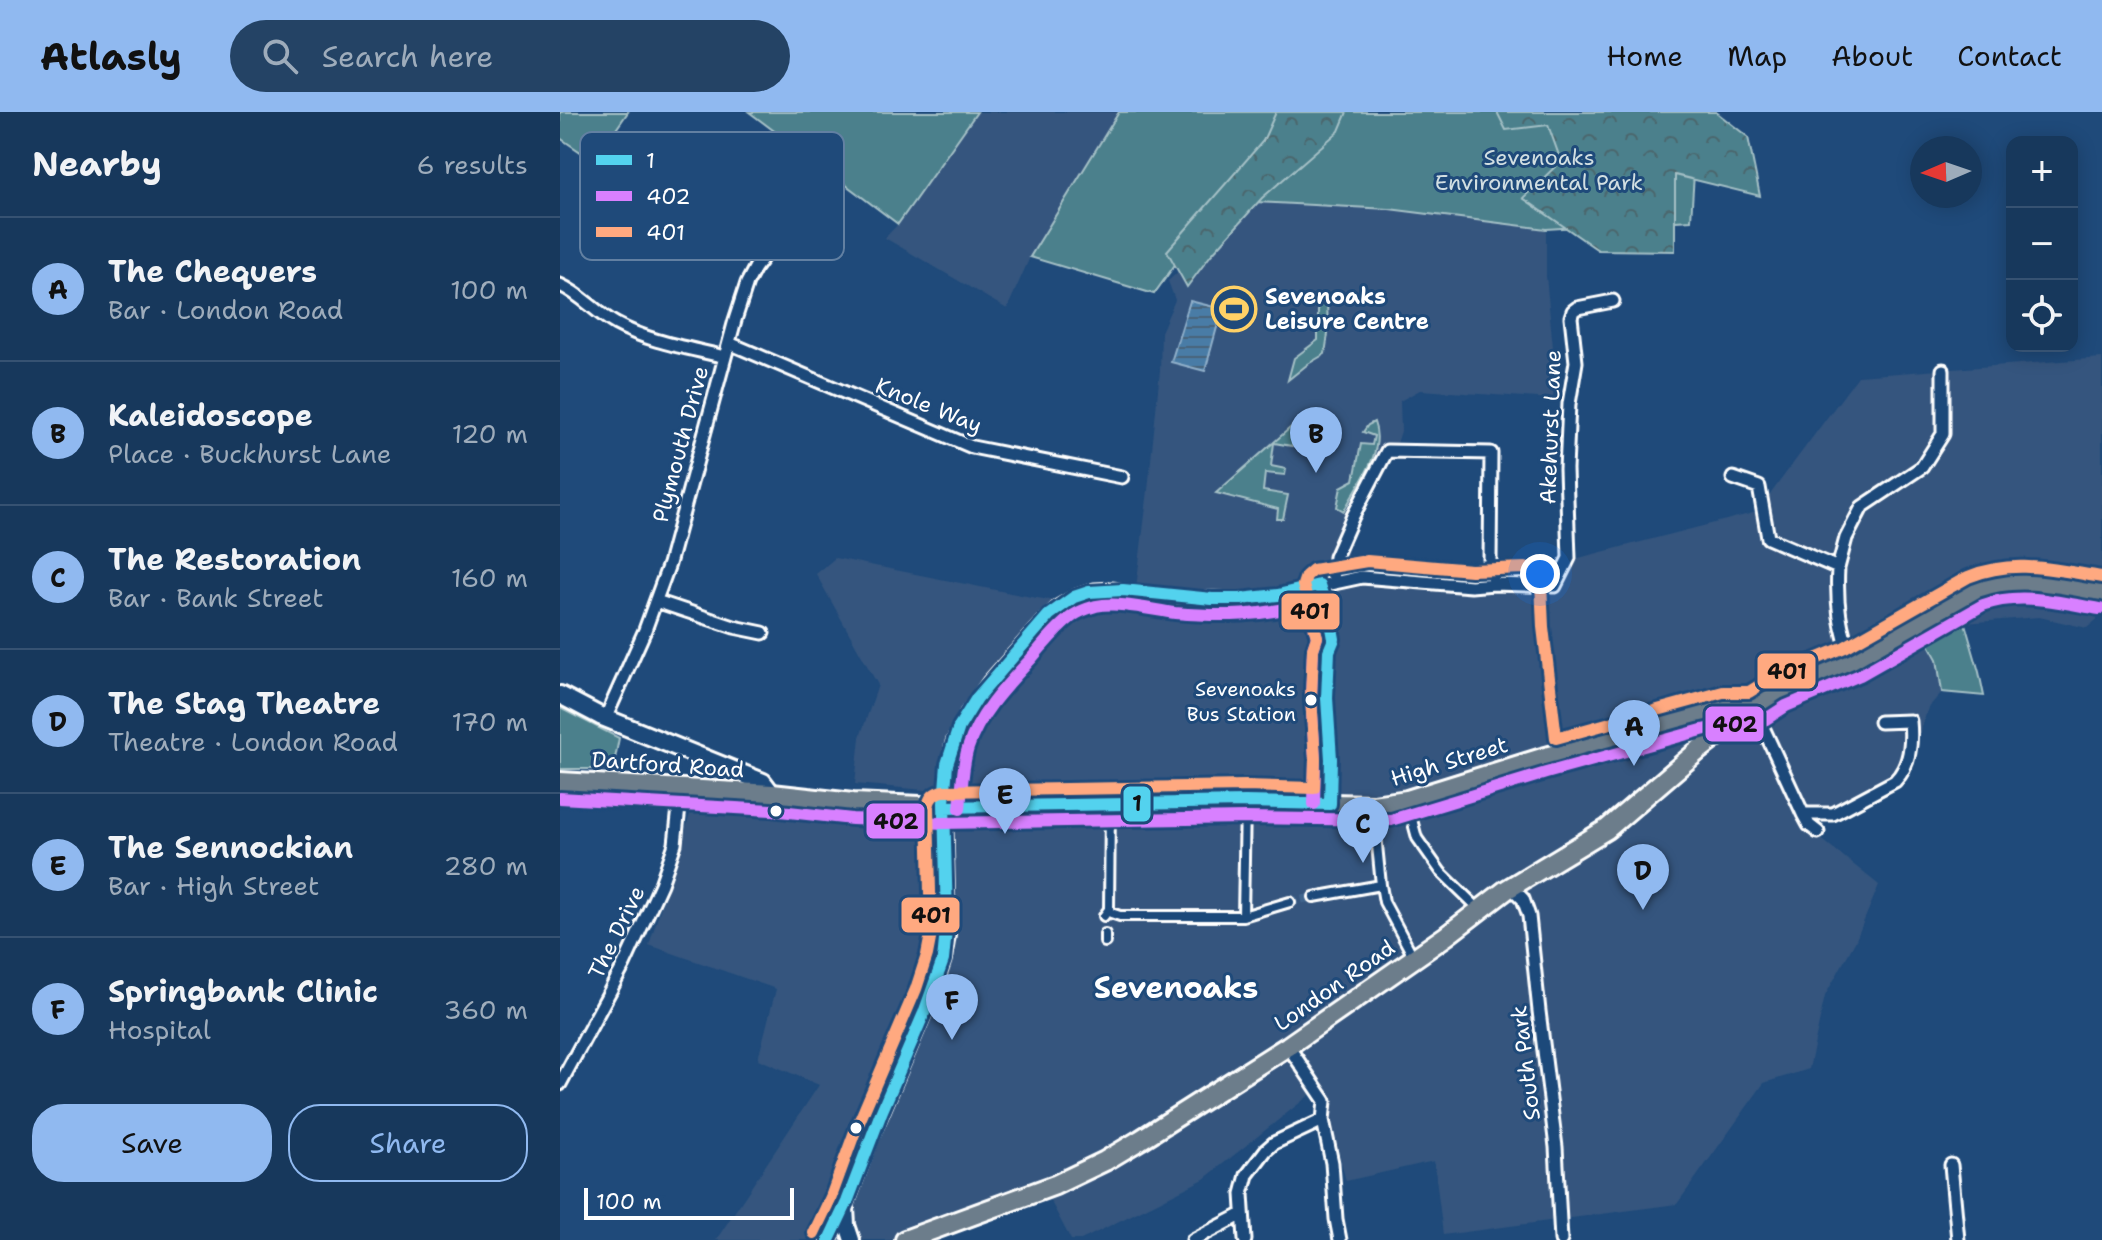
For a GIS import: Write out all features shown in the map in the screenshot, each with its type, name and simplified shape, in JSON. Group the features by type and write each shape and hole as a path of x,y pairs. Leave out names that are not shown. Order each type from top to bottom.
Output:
{"main road":[{"name":"High Street","path":"772,794 853,803 944,807 1245,802 1373,805 1407,800 1542,758 1698,715 1727,708 1754,708 1779,692 1852,661 1976,591 1994,584 2026,582 2102,593"},
{"path":"560,695 763,782 772,794"},
{"name":"London Road","path":"905,1240 1055,1185 1105,1161 1288,1046 1511,887 1607,829 1699,750 1754,708"},
{"path":"1698,715 1714,739"},
{"path":"709,791 712,762"},
{"name":"Dartford Road","path":"560,782 772,794"}],"street":[{"name":"Plymouth Drive","path":"606,717 669,564 747,283 761,260"},
{"path":"560,285 627,330 725,357"},
{"name":"Akehurst Lane","path":"944,807 953,742 967,713 989,682 1043,621 1068,599 1094,590 1112,589 1191,598 1245,600 1272,597 1334,581 1369,577 1463,586 1555,586 1569,558 1566,469 1569,404 1576,362 1571,317 1577,308 1613,301"},
{"name":"Knole Way","path":"729,343 972,447 1122,477"},
{"path":"1852,661 1843,637 1838,609 1838,568 1846,538 1862,507 1922,467 1943,434 1943,370"},
{"path":"1334,581 1335,557 1387,451 1491,453 1490,561 1494,584"},
{"path":"1733,478 1759,487 1768,538 1838,568"},
{"path":"656,601 734,627 763,633"},
{"path":"1754,708 1803,814 1809,825 1818,832"},
{"path":"1803,814 1833,814 1900,777 1912,739 1910,721 1880,722"},
{"name":"The Drive","path":"560,1084 624,965 661,884 675,844 681,789"},
{"path":"1407,800 1417,838 1441,872 1480,910"},
{"path":"1243,916 1245,802"},
{"path":"1110,805 1106,912 1120,916 1243,916 1290,902"},
{"path":"1373,805 1384,902 1415,958"},
{"path":"829,1240 931,995 943,959 947,935 944,807"},
{"path":"1314,897 1381,885"},
{"name":"South Park","path":"1511,887 1523,899 1529,916 1556,1147 1561,1240"},
{"path":"1288,1046 1325,1101 1323,1120 1332,1163 1340,1240"},
{"path":"1245,1240 1242,1194 1247,1175 1274,1143 1323,1120"},
{"path":"1951,1165 1958,1240"},
{"path":"846,1203 847,1225 852,1240"},
{"path":"1193,1240 1243,1214"}],"shaded area":[{"path":"975,112 1284,112 1154,294 1030,257 1007,309 885,238"},
{"path":"1255,202 1389,209 1546,229 1546,276 1555,368 1553,399 1420,390 1400,401 1401,431 1392,459 1356,523 1345,560 1461,575 1485,570 1532,570 1757,512 1858,376 2102,358 2102,615 2087,628 2039,617 1965,623 1984,696 1942,692 1928,708 1907,771 1809,829 1879,885 1855,942 1825,996 1809,1069 1764,1083 1677,1204 1443,1235 1434,1161 1346,1181 1326,1104 1316,1090 1204,1179 1081,1240 1071,1240 1050,1200 936,1240 716,1240 819,1085 758,1059 776,989 649,945 694,802 930,817 945,779 937,791 855,784 860,737 878,685 816,574 835,558 1031,597 1133,613 1160,370 1161,332 1175,300 1168,281"},
{"path":"1190,301 1222,309 1205,371 1171,362"}],"green space":[{"path":"560,112 628,112 614,132 580,132 580,152 560,138"},
{"path":"749,112 977,112 898,224 844,183 844,132 776,132"},
{"path":"1119,112 1284,112 1154,294 1030,257"},
{"path":"1276,112 1347,112 1339,131 1262,198 1187,287 1167,251 1263,141"},
{"name":"Sevenoaks Environmental Park","path":"1296,112 1698,112 1691,220 1546,229 1389,209 1255,202"},
{"path":"1497,112 1716,112 1748,137 1760,196 1675,175 1675,251 1598,250 1523,198 1561,161 1548,125 1506,130"},
{"path":"1318,298 1327,298 1325,354 1288,380 1294,358 1318,340"},
{"path":"1306,414 1301,432 1295,432 1292,446 1274,443 1271,466 1286,469 1285,475 1265,473 1263,491 1288,495 1283,519 1277,519 1278,509 1216,493"},
{"path":"1374,422 1377,434 1373,457 1344,511 1337,507 1341,487 1354,480 1361,444 1372,445 1374,436 1363,432"},
{"path":"1962,613 1984,696 1942,692 1937,659 1922,632"},
{"path":"560,708 619,738 613,769 560,769"}],"tunnel":[{"path":"1290,902 1314,897"}],"transit line":[{"name":"401","path":"814,1233 916,989 927,955 931,934 928,807 931,798 944,791 1245,786 1314,788 1311,697 1313,649 1317,637 1303,585 1306,576 1313,570 1367,561 1471,570 1525,568 1534,571 1541,582 1556,738 1723,692 1749,692 1773,677 1845,647 1968,577 1985,571 2035,567 2102,577"},
{"name":"1","path":"1319,585 1334,639 1329,651 1327,698 1330,804"},
{"name":"1","path":"829,1240 943,960 947,921 944,803 947,764 959,727 977,698 1049,615 1074,597 1089,592 1123,590 1240,599 1278,595 1319,585"},
{"name":"402","path":"560,798 943,823 1245,818 1391,820 1702,730 1729,724 1760,723 1786,706 1860,675 1983,605 2026,599 2100,609"},
{"name":"402","path":"960,809 968,748 979,723 995,700 1068,620 1090,608 1105,605 1226,615 1274,611 1308,604 1317,637 1313,649 1311,697 1314,804"},
{"name":"1","path":"944,807 1245,802 1330,804"}],"place":[{"name":"Sevenoaks Leisure Centre","path":"1234,309"},
{"name":"Kaleidoscope","path":"1316,473"},
{"name":"Sevenoaks Bus Station","path":"1311,700"},
{"name":"The Chequers","path":"1634,766"},
{"name":"The Sennockian","path":"1005,834"},
{"name":"The Restoration","path":"1363,863"},
{"name":"The Stag Theatre","path":"1643,910"},
{"name":"Springbank Clinic","path":"952,1040"}],"district":[{"name":"Sevenoaks","path":"1176,988"}]}
